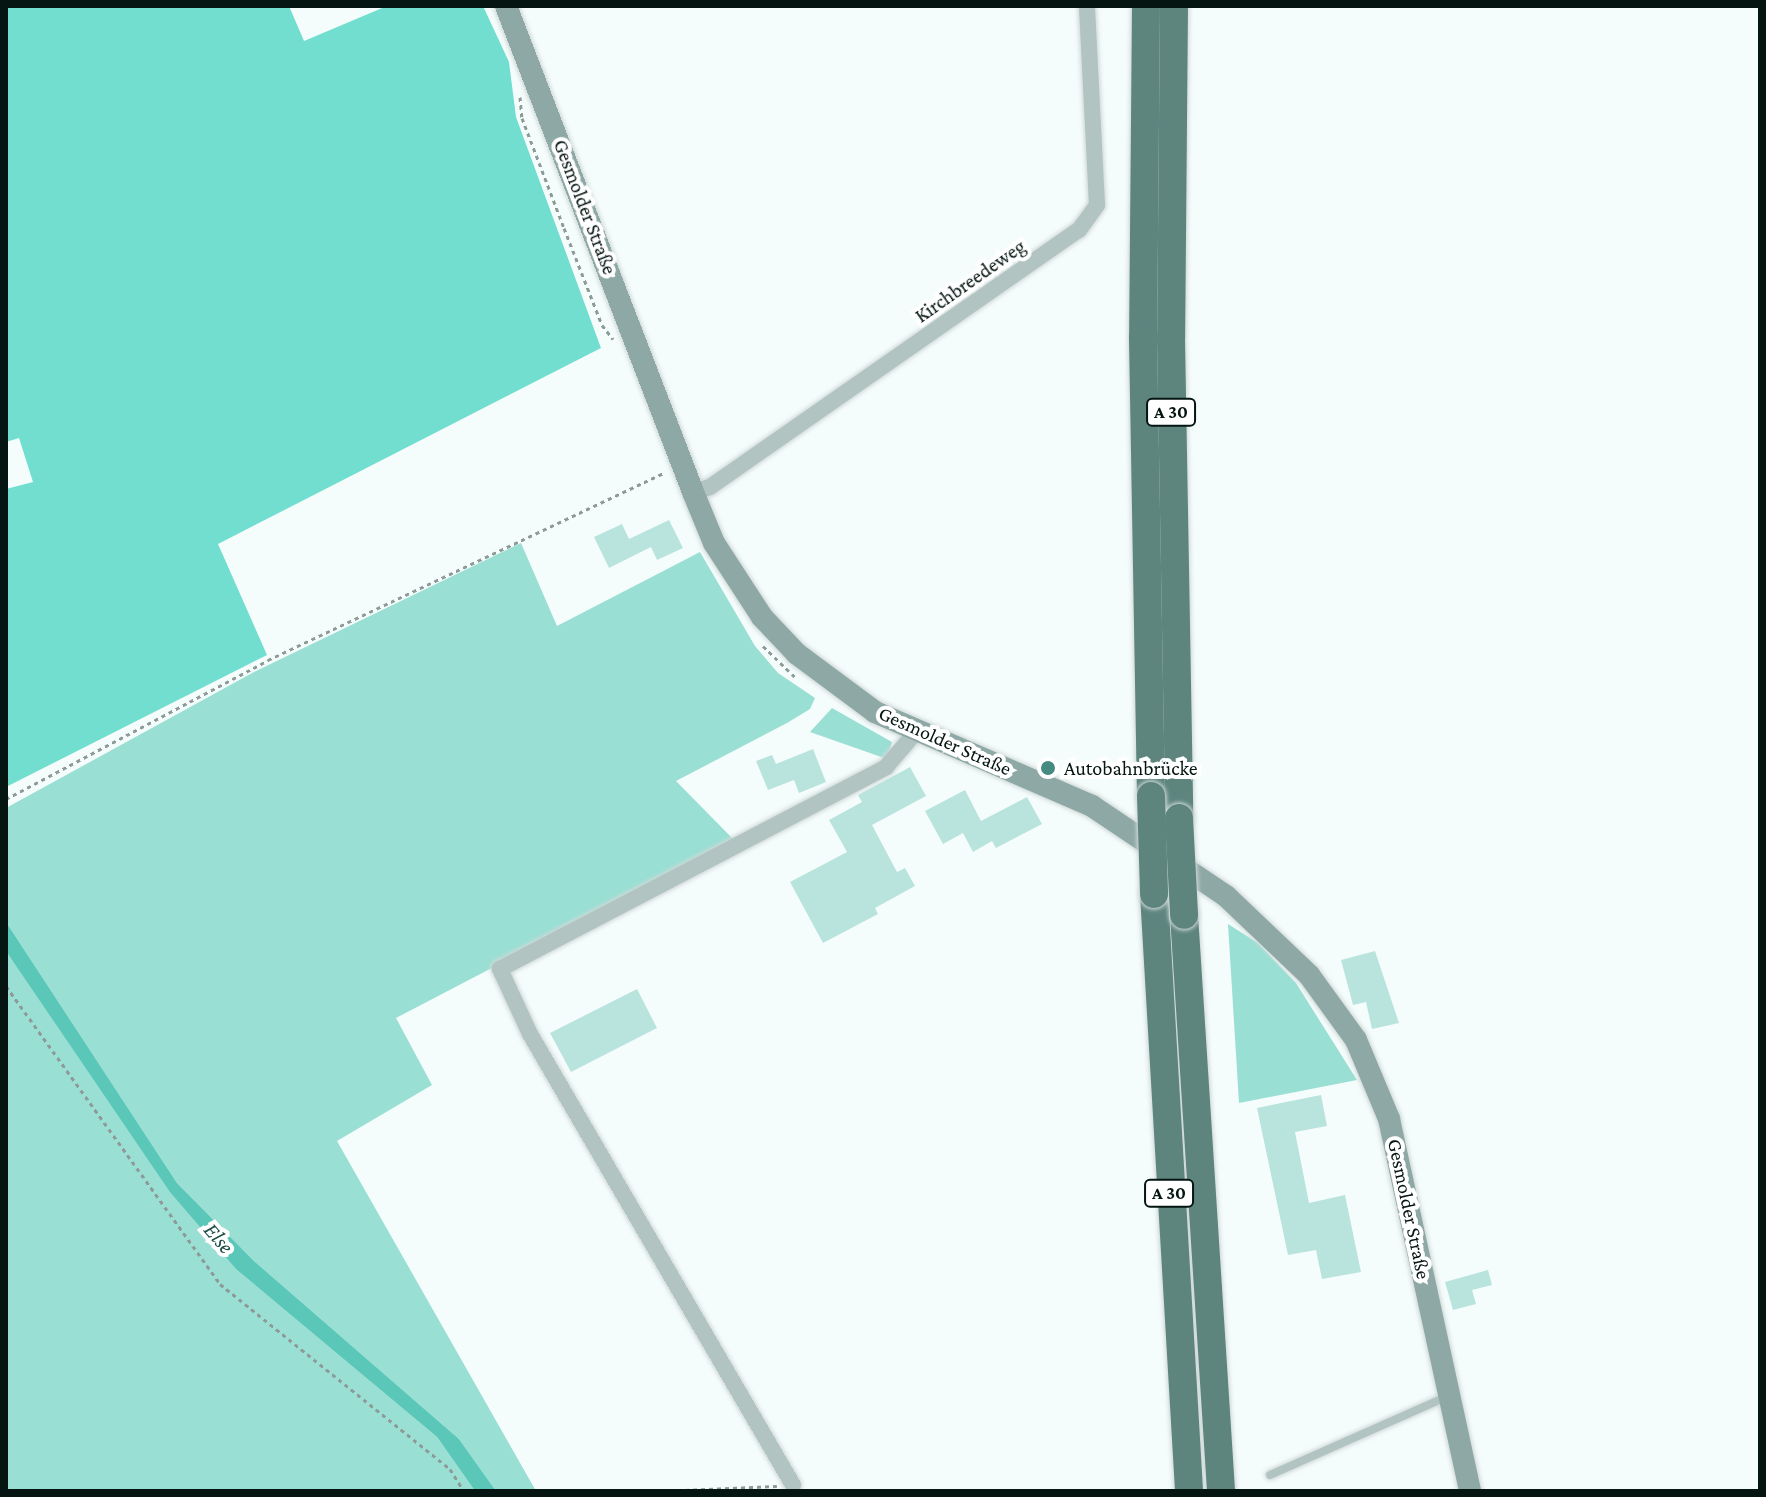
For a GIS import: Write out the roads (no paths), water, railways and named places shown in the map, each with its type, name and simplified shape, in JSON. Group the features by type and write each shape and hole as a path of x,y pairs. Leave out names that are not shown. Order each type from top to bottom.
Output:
{"highway":[{"name":"A 30","path":"1146,6 1143,338 1151,796 1189,1491"},
{"name":"A 30","path":"1174,6 1171,339 1179,818 1221,1491"}],"street":[{"name":"Gesmolder Straße","path":"506,6 714,543 774,631 836,687 916,732 1106,815 1238,905 1309,975 1356,1040 1376,1078 1389,1119 1470,1491"},
{"name":"Kirchbreedeweg","path":"693,492 710,487 1079,230 1097,205 1087,6"},
{"path":"795,1488 530,1034 500,969 886,767 916,732"}],"lane":[{"path":"1270,1475 1449,1395"}],"water":[{"name":"Else","path":"6,922 177,1183 254,1261 459,1439 496,1491 475,1491 437,1437 237,1270 170,1192 6,951"}],"place":[{"name":"Autobahnbrücke","path":"1048,768"}]}
